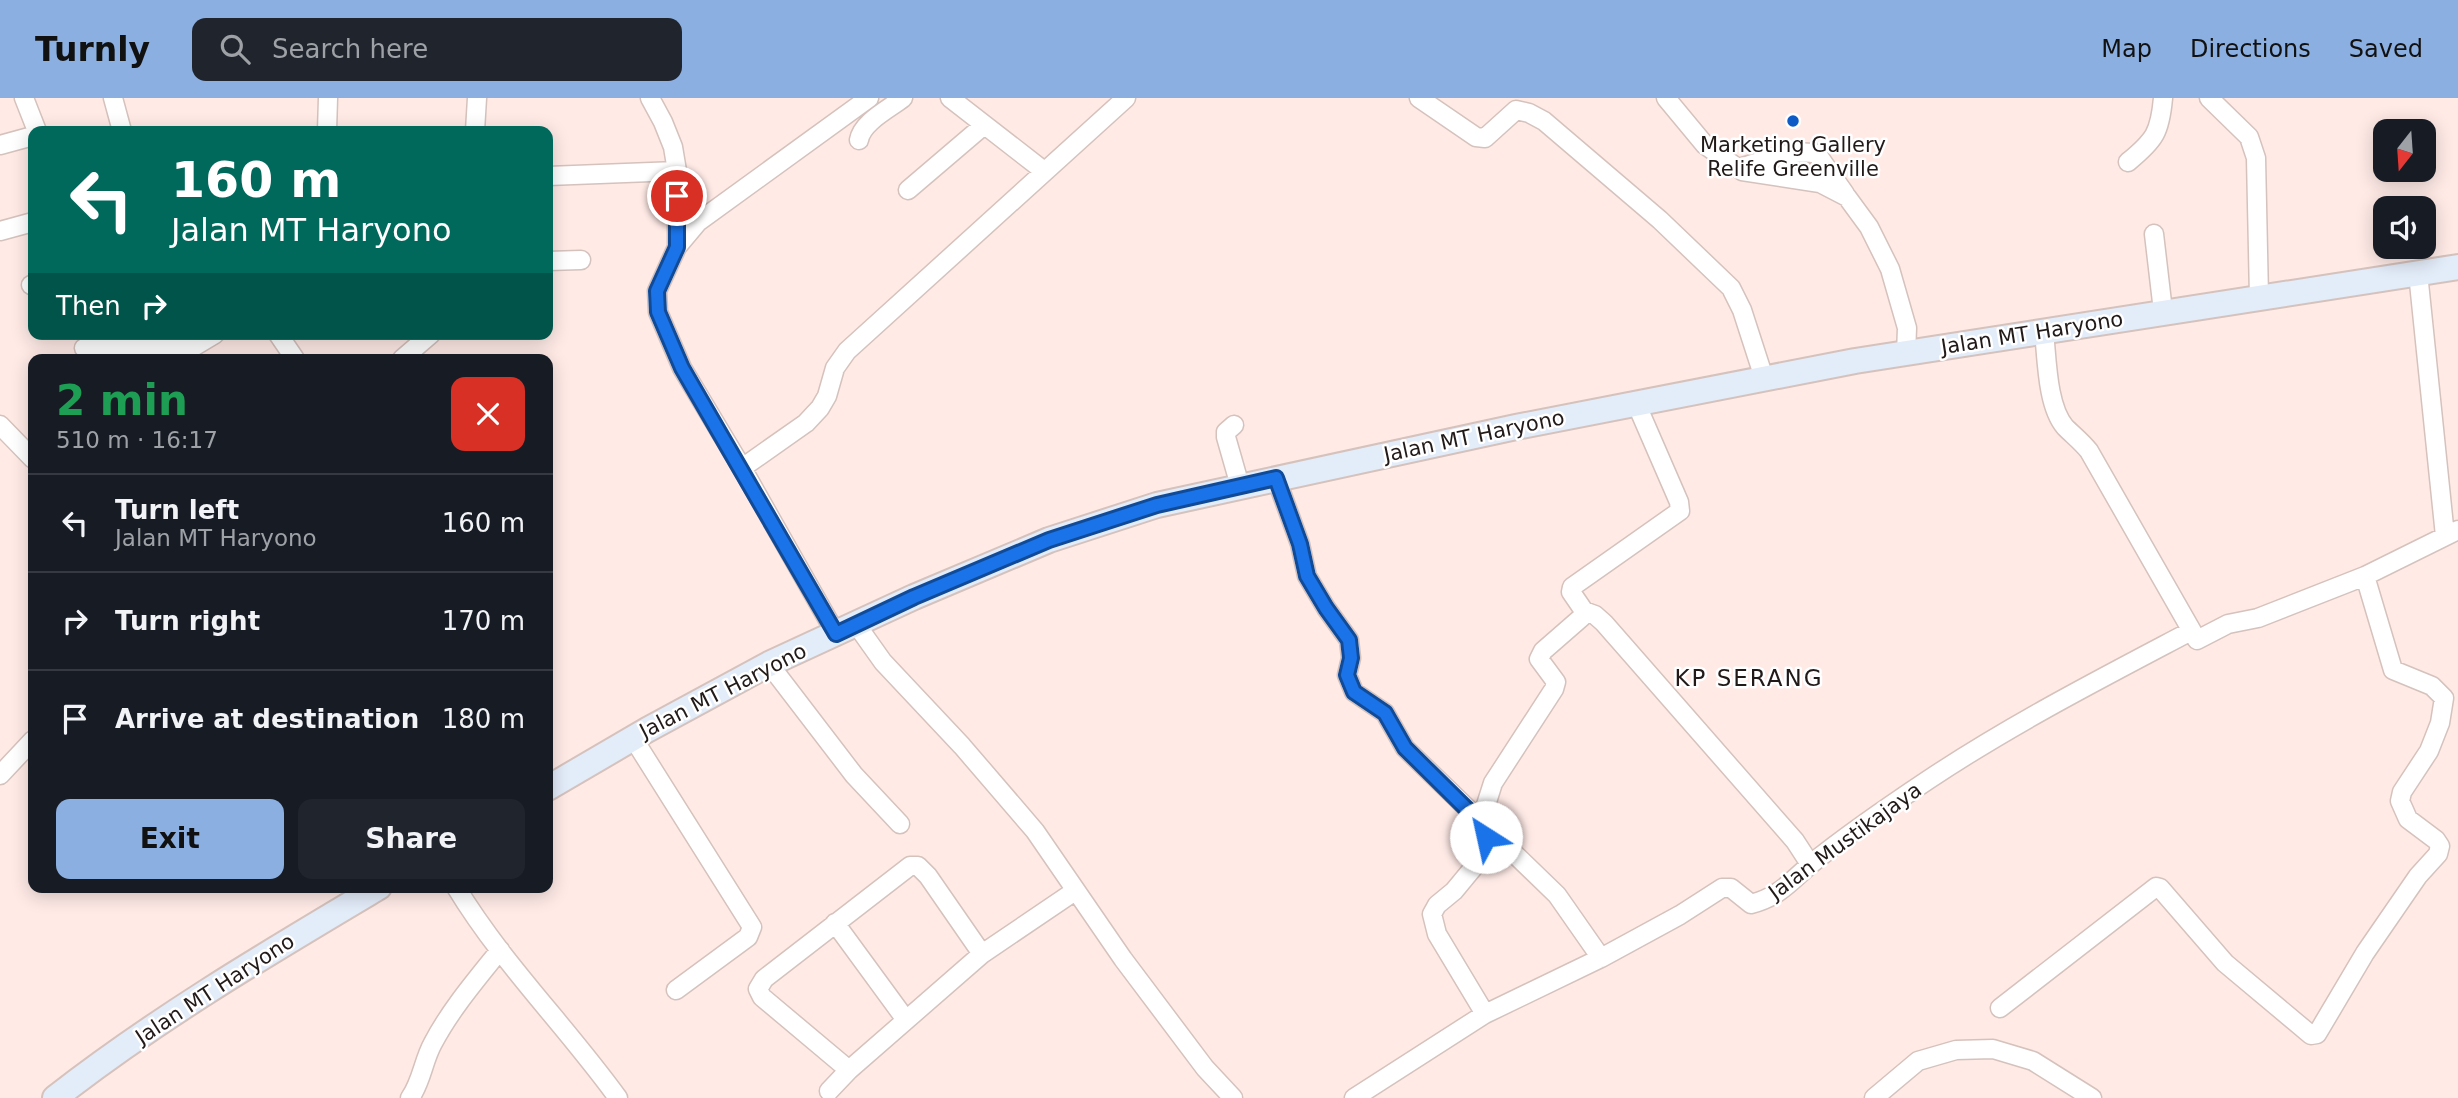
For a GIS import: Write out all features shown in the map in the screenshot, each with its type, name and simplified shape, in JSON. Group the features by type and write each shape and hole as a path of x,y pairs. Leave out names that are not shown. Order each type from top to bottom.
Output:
{"main road":[{"name":"Jalan MT Haryono","path":"553,785 769,664 914,597 1049,540 1157,505 1636,403 1855,361 2458,267"},
{"name":"Jalan MT Haryono","path":"55,1098 152,1027 248,965 369,893"}],"street":[{"path":"24,98 35,126"},
{"path":"113,98 121,126"},
{"path":"327,126 328,98"},
{"path":"475,126 477,98"},
{"path":"650,98 674,147 677,171 677,247"},
{"path":"869,98 698,222 677,247 657,291 658,312 682,368 742,468 846,629 883,662 962,746 1035,831 1075,891 1206,1068 1233,1098"},
{"path":"859,140 861,131 867,125 903,98"},
{"path":"950,98 1044,171"},
{"path":"742,468 806,423 827,396 835,368 847,351 1126,98"},
{"path":"1419,98 1476,137 1485,138 1516,110 1544,121 1660,219 1731,288 1742,310 1764,378"},
{"path":"1666,98 1705,145 1742,171 1820,183 1847,197"},
{"path":"2128,162 2155,137 2161,120 2163,98"},
{"path":"2209,98 2249,137 2256,158 2259,298"},
{"path":"908,190 983,125"},
{"path":"0,145 28,137"},
{"path":"1738,168 1807,151 1817,153 1869,227 1890,269 1907,328 1906,354"},
{"path":"553,176 677,171"},
{"path":"0,231 28,223"},
{"path":"2154,234 2163,311"},
{"path":"553,261 581,260"},
{"path":"2418,273 2452,533"},
{"path":"2044,332 2050,387 2057,413 2064,426 2089,451 2194,636"},
{"path":"84,348 131,345 195,346 205,340"},
{"path":"408,354 424,340"},
{"path":"1636,403 1679,502 1680,511 1573,587 1571,592 1584,611 1604,623 1795,841 1810,864"},
{"path":"0,425 28,454"},
{"path":"1234,425 1226,432 1226,437 1240,486"},
{"path":"1276,478 1300,544 1307,576 1349,640 1351,658 1347,675 1354,692 1385,713 1405,748 1557,895 1601,958"},
{"name":"Jalan Mustikajaya","path":"1354,1098 1485,1014 1601,958 1680,915 1721,888 1731,888 1751,904 1763,901 1790,885 1810,864 1927,780 2028,717 2194,636 2228,624 2258,618 2365,576 2452,533"},
{"path":"2000,1008 2151,890 2160,888 2225,963 2311,1035 2317,1034 2365,953 2418,876 2438,854 2440,846 2408,819 2400,801 2402,792 2429,751 2440,723 2444,698 2432,686 2393,670 2365,576"},
{"path":"1485,1014 1437,934 1432,914 1437,905 1454,891 1473,868 1486,837 1485,808 1493,783 1554,689 1556,682 1539,659 1543,651 1578,622 1584,611"},
{"path":"769,664 854,775 900,824"},
{"path":"633,738 752,927 748,937 676,990"},
{"path":"0,775 28,745"},
{"path":"849,1070 762,997 758,989 764,979 910,866 918,866 929,876 982,954"},
{"path":"828,1091 982,954 1075,891"},
{"path":"460,893 500,950 618,1098"},
{"path":"835,923 906,1020"},
{"path":"410,1098 418,1086 426,1054 444,1022 500,950"},
{"path":"1874,1098 1918,1061 1956,1050 1993,1049 2033,1061 2092,1098"}],"shaded area":[{"path":"1817,163 1815,171 1786,173 1776,169 1779,166"}],"place":[{"name":"Marketing Gallery Relife Greenville","path":"1793,121"}],"district":[{"name":"KP SERANG","path":"1749,678"}],"route":[{"path":"677,196 677,247 657,291 658,312 682,368 836,634 914,597 1049,540 1157,505 1276,478 1300,544 1307,576 1349,640 1351,658 1347,675 1354,692 1385,713 1405,748 1486,828 1486,837"}]}
